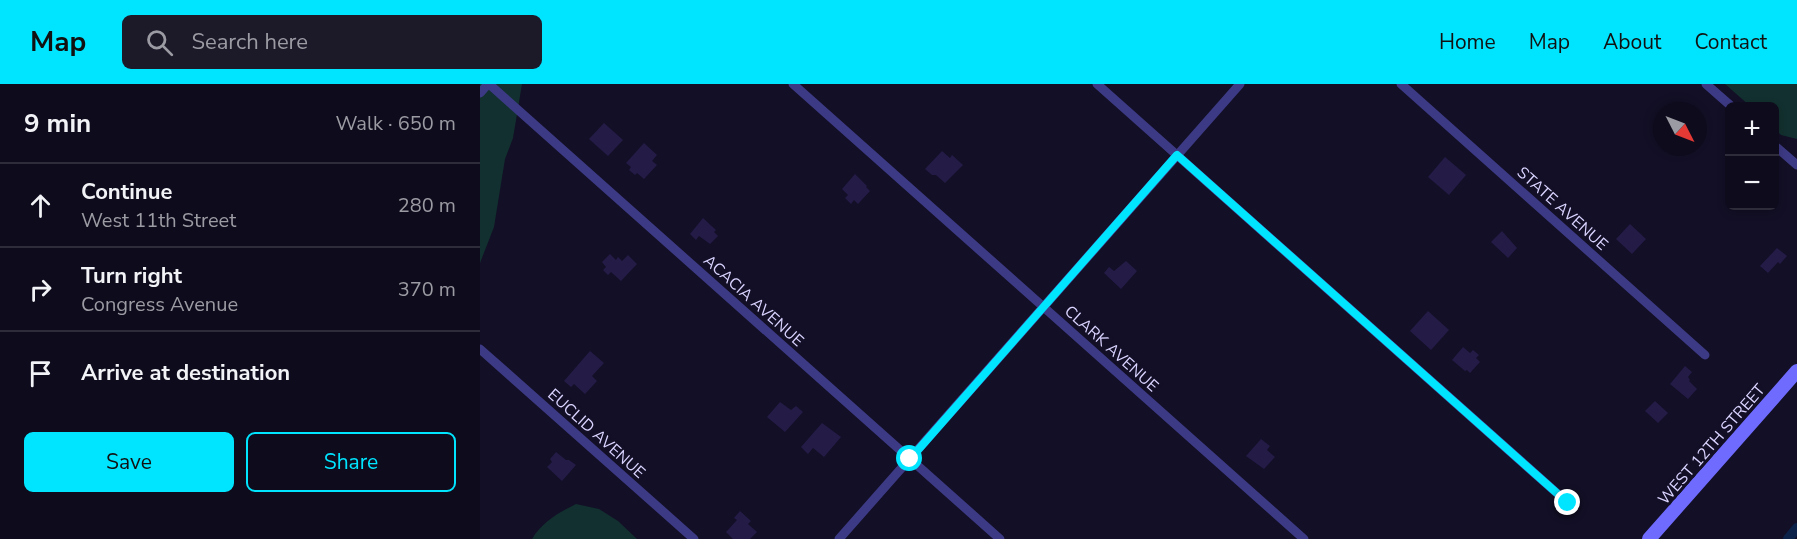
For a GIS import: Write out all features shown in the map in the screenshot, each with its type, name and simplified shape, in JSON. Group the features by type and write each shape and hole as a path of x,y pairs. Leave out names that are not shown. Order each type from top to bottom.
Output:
{"street":[{"path":"480,93 488,84"},
{"name":"ACACIA AVENUE","path":"488,84 1000,539"},
{"name":"CLARK AVENUE","path":"793,84 1304,539"},
{"path":"1097,84 1568,503"},
{"path":"839,539 1240,84"},
{"name":"STATE AVENUE","path":"1401,84 1706,354"},
{"path":"1706,84 1726,102"},
{"path":"1779,149 1797,165"},
{"name":"EUCLID AVENUE","path":"480,349 694,539"},
{"name":"WEST 12TH STREET","path":"1649,539 1797,371"}],"green space":[{"path":"480,84 522,84 513,138 505,159 494,227 480,263"},
{"path":"1725,84 1797,84 1797,139 1779,133 1779,102 1745,102"},
{"path":"576,504 599,509 618,521 637,539 532,539 551,518"}],"building":[{"path":"604,123 623,140 608,156 589,139"},
{"path":"644,143 657,155 652,161 657,165 644,179 629,170 631,167 626,163"},
{"path":"942,151 950,158 952,155 963,165 945,183 925,169"},
{"path":"1445,157 1466,175 1449,195 1428,177"},
{"path":"855,174 870,191 858,204 854,200 851,204 845,198 848,195 842,189"},
{"path":"703,218 716,230 714,232 718,236 710,244 699,236 696,240 690,234"},
{"path":"1630,224 1646,239 1632,254 1616,239"},
{"path":"1502,231 1517,248 1508,258 1491,242"},
{"path":"1777,248 1787,256 1768,273 1760,266"},
{"path":"610,254 616,260 618,257 622,261 628,255 637,264 621,281 611,272 608,275 603,270 606,267 602,262"},
{"path":"1126,261 1137,271 1121,289 1104,273 1109,267 1114,271"},
{"path":"1428,311 1449,330 1431,350 1410,331"},
{"path":"1463,347 1470,353 1473,350 1479,355 1476,358 1480,362 1470,373 1452,360"},
{"path":"590,351 604,363 592,376 597,381 585,394 574,384 571,387 564,381"},
{"path":"1685,366 1692,372 1688,377 1689,381 1697,389 1688,399 1670,384"},
{"path":"1655,401 1668,413 1658,423 1645,411"},
{"path":"780,402 791,410 796,406 803,412 785,432 767,417"},
{"path":"822,423 841,437 824,457 813,448 808,454 801,447"},
{"path":"1261,439 1270,446 1267,450 1275,457 1264,469 1246,456"},
{"path":"556,452 576,465 562,481 547,467"},
{"path":"740,511 751,521 748,524 757,532 750,539 733,539 726,532 737,520 734,518"}],"waterway":[{"path":"1788,539 1797,528"}],"route":[{"path":"910,459 1177,155 1568,503"}]}
